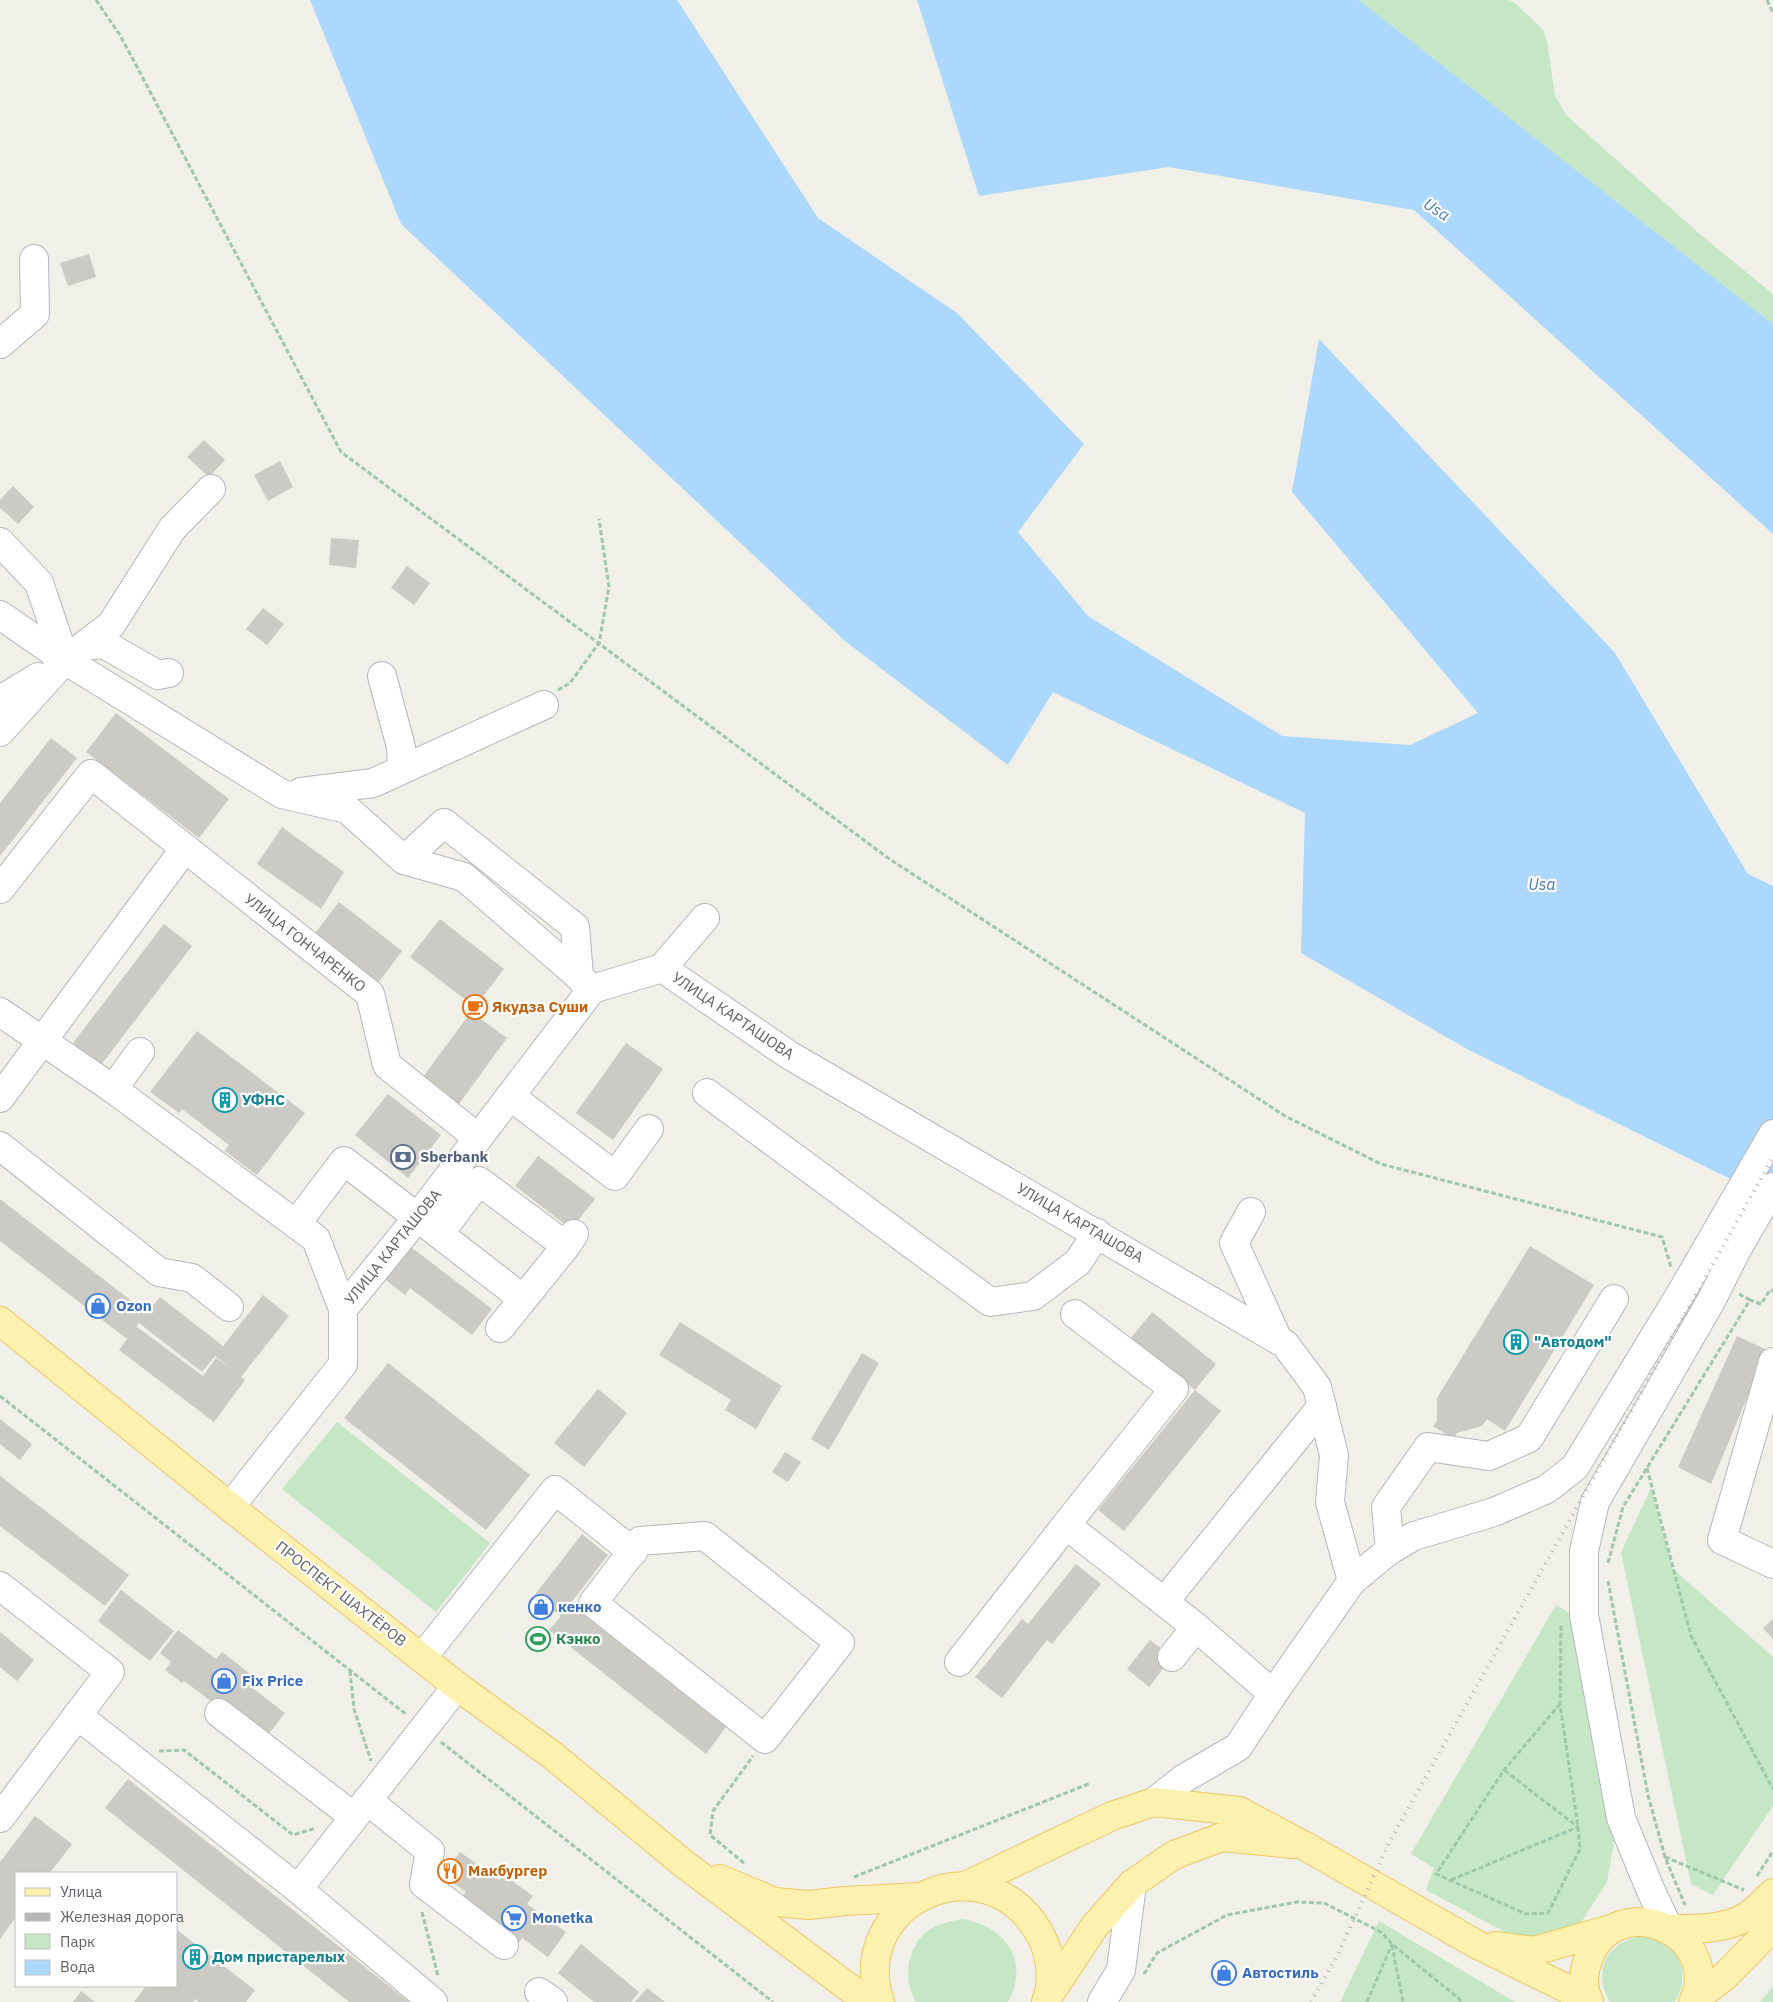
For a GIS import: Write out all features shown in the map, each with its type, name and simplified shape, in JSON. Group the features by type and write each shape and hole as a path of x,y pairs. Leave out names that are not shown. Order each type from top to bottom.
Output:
{"main road":[{"name":"ПРОСПЕКТ ШАХТЁРОВ","path":"0,1321 230,1507 457,1686 552,1755 684,1864"},
{"path":"965,1886 1112,1816 1154,1802 1239,1811 1305,1846 1476,1944 1588,2000"},
{"path":"1047,1999 1094,1926 1132,1884 1174,1855 1222,1838 1305,1846"},
{"path":"684,1864 775,1902 809,1905 920,1897"},
{"path":"684,1864 868,2002"},
{"path":"880,2002 875,1988 875,1961 883,1936 898,1913 920,1897 942,1888 965,1886 991,1890 1014,1903 1033,1921 1046,1944 1050,1970 1047,1999"},
{"path":"1476,1944 1534,1951 1630,1923 1644,1922 1657,1924 1678,1919 1696,1929 1717,1927 1746,1917 1762,1889"},
{"path":"1694,2000 1725,1976 1767,1933 1773,1916"},
{"path":"1678,1919 1682,1939 1691,1952 1697,1967 1698,1983 1694,2000"},
{"path":"1588,2000 1584,1982 1586,1965 1592,1949 1603,1936 1618,1927"}],"street":[{"path":"0,344 35,314 34,259"},
{"path":"0,700 75,653 112,625 172,529 212,489"},
{"path":"0,542 39,583 75,653"},
{"path":"0,615 75,653 282,794 346,809 404,860 464,877 586,983"},
{"path":"0,732 75,653 104,644 158,675 169,673"},
{"path":"382,676 400,746 402,770"},
{"path":"282,794 373,783 544,705"},
{"name":"УЛИЦА ГОНЧАРЕНКО","path":"0,889 91,774 370,994 387,1065 478,1138"},
{"path":"404,860 444,823 575,926 586,983"},
{"path":"0,1098 185,848"},
{"path":"586,983 662,968 705,918"},
{"name":"УЛИЦА КАРТАШОВА","path":"662,968 789,1055 1285,1344 1317,1387 1334,1455 1330,1502 1352,1581"},
{"name":"УЛИЦА КАРТАШОВА","path":"230,1507 343,1364 343,1309 417,1218 567,1020 586,983"},
{"path":"0,1012 113,1089 316,1238 343,1309"},
{"path":"113,1089 140,1052"},
{"path":"706,1093 990,1302 1034,1296 1078,1262 1097,1233"},
{"path":"510,1096 616,1176 649,1128"},
{"path":"1678,1919 1650,1892 1621,1818 1584,1615 1584,1551 1595,1502 1711,1301 1724,1245 1773,1134"},
{"path":"0,1146 160,1272 192,1278 229,1307"},
{"path":"296,1224 344,1161 522,1298"},
{"path":"439,1234 479,1182 570,1240 500,1328"},
{"path":"1154,1802 1183,1779 1238,1747 1352,1581 1390,1550 1414,1536 1494,1512 1547,1489 1575,1467 1724,1245 1773,1187"},
{"path":"1251,1212 1234,1242 1278,1340"},
{"path":"1390,1550 1386,1507 1428,1447 1489,1456 1529,1438 1614,1299"},
{"path":"959,1662 1174,1389 1075,1314"},
{"path":"1773,1362 1722,1540 1773,1564"},
{"path":"1164,1602 1322,1406"},
{"path":"422,1658 555,1490 633,1552"},
{"path":"1066,1525 1196,1627 1273,1694"},
{"path":"705,1536 840,1643 765,1739 592,1603 640,1541 705,1536"},
{"path":"0,1586 110,1672 0,1818"},
{"path":"1172,1657 1196,1627"},
{"path":"298,1889 457,1686"},
{"path":"219,1713 361,1809 430,1851 424,1884 504,1945"},
{"path":"77,1715 298,1889 437,1993"},
{"path":"1102,2002 1121,1970 1132,1884"}],"path":[{"path":"96,0 120,35 342,452 888,858 1285,1116 1381,1164 1662,1237"},
{"path":"1767,0 1773,13"},
{"path":"1736,1293 1761,1304 1772,1290"},
{"path":"1606,1570 1622,1507 1750,1300"},
{"path":"0,1396 773,2002"},
{"path":"1647,1467 1690,1636 1773,1789"},
{"path":"1608,1580 1648,1795 1665,1857 1678,1919"},
{"path":"1560,1704 1504,1770 1436,1874 1526,1914 1548,1913 1580,1850 1560,1704 1561,1621"},
{"path":"747,1866 710,1835 713,1811 765,1739"},
{"path":"124,1752 184,1750 292,1835 319,1828"},
{"path":"1504,1770 1578,1828"},
{"path":"851,1878 1092,1783"},
{"path":"1451,1881 1578,1828"},
{"path":"1762,1889 1773,1851"},
{"path":"1665,1857 1747,1892 1741,1896"},
{"path":"1142,1977 1157,1952 1227,1915 1297,1902 1324,1903 1381,1932 1392,1944 1464,2002"},
{"path":"426,1923 437,1993"},
{"path":"1367,2002 1392,1944"},
{"path":"1392,1944 1403,2002"}],"green space":[{"path":"1359,0 1509,0 1515,3 1543,30 1547,41 1555,96 1567,116 1702,236 1773,294 1773,324"},
{"path":"337,1422 490,1543 436,1612 282,1489"},
{"path":"1651,1488 1673,1569 1773,1657 1773,1806 1713,1895 1691,1884 1621,1552"},
{"path":"1556,1605 1573,1615 1615,1836 1607,1882 1582,1921 1553,1938 1522,1941 1426,1890 1434,1868 1411,1854"},
{"path":"963,1919 978,1923 991,1930 1002,1938 1010,1948 1015,1960 1016,1973 1014,1987 1008,2002 916,2002 909,1984 908,1974 909,1963 916,1944 929,1930"},
{"path":"1379,1921 1515,2002 1340,2002"},
{"path":"1637,1937 1650,1938 1662,1942 1671,1948 1677,1957 1681,1967 1682,1978 1675,2002 1610,2002 1602,1981 1602,1971 1605,1962 1609,1954 1616,1947"},
{"path":"1773,1986 1773,2002 1760,2002"}],"water":[{"name":"Usa","path":"310,0 677,0 818,218 957,313 1084,444 1018,532 1088,616 1282,736 1410,745 1478,713 1292,492 1319,339 1615,653 1748,874 1773,886 1773,1200 1467,1049 1301,953 1305,813 1053,692 1008,765 845,641 401,224"},
{"name":"Usa","path":"917,0 1359,0 1773,324 1773,534 1414,210 1169,167 979,196"}],"building":[{"path":"89,254 96,277 68,286 60,263"},
{"path":"204,440 225,460 209,477 187,457"},
{"path":"280,461 293,487 268,501 254,475"},
{"path":"13,486 34,507 18,524 0,508 0,500"},
{"path":"331,538 359,540 356,568 329,565"},
{"path":"407,566 430,583 414,605 391,588"},
{"path":"263,608 284,624 267,645 246,629"},
{"path":"116,713 229,799 199,838 86,752"},
{"path":"51,738 77,758 0,856 0,803"},
{"path":"282,827 344,872 321,909 257,864"},
{"path":"339,902 402,951 373,990 309,941"},
{"path":"440,919 504,969 475,1007 410,957"},
{"path":"164,924 192,946 101,1065 73,1043"},
{"path":"471,1012 507,1038 459,1104 423,1077"},
{"name":"УФНС","path":"197,1031 305,1113 257,1175 225,1151 229,1145 182,1109 179,1113 150,1092"},
{"path":"626,1043 663,1069 613,1140 576,1113"},
{"name":"Sberbank","path":"388,1094 441,1135 408,1178 355,1135"},
{"path":"538,1156 595,1199 571,1229 515,1186"},
{"path":"0,1199 147,1313 160,1297 223,1346 263,1295 289,1316 241,1377 245,1380 214,1422 119,1350 127,1339 0,1241","holes":["139,1323 202,1372 215,1356 232,1369 216,1358 203,1376 136,1326"]},
{"path":"407,1244 492,1309 472,1335 410,1288 405,1295 382,1277"},
{"name":"\"Автодом\"","path":"1530,1246 1594,1285 1505,1431 1487,1419 1482,1426 1457,1433 1453,1439 1433,1426 1437,1421 1437,1398"},
{"path":"1152,1312 1216,1364 1195,1390 1131,1338"},
{"path":"680,1322 782,1386 756,1429 725,1410 731,1400 659,1355"},
{"path":"1737,1336 1767,1350 1711,1484 1678,1467"},
{"path":"862,1353 879,1363 829,1450 811,1439"},
{"path":"388,1363 530,1475 486,1530 344,1418"},
{"path":"598,1389 627,1413 584,1467 554,1443"},
{"path":"1195,1390 1221,1411 1124,1531 1098,1510"},
{"path":"0,1419 32,1444 20,1460 0,1444"},
{"path":"785,1452 801,1462 788,1482 772,1472"},
{"path":"0,1476 129,1575 105,1606 0,1526"},
{"path":"582,1534 608,1555 570,1604 726,1727 706,1754 549,1630 561,1616 534,1596"},
{"path":"1076,1564 1101,1584 1052,1644 1047,1640 1002,1698 975,1677 1022,1619 1028,1624"},
{"path":"121,1590 174,1631 150,1661 98,1621"},
{"path":"1773,1619 1773,1639 1763,1628"},
{"path":"178,1630 216,1659 222,1652 253,1676 247,1684 285,1713 268,1735 238,1721 184,1681 182,1683 165,1670 171,1662 160,1653"},
{"path":"0,1632 34,1660 17,1681 0,1667"},
{"path":"1150,1640 1172,1657 1149,1687 1127,1669"},
{"path":"128,1779 409,2002 349,2002 105,1808"},
{"path":"35,1816 72,1844 51,1872 15,1872 15,1918 0,1939 0,1862"},
{"name":"Monetka","path":"460,1852 499,1880 504,1875 533,1896 527,1904 566,1932 548,1957 522,1938 517,1945 458,1902 466,1892 443,1875"},
{"name":"Дом пристарелых","path":"178,1931 255,1990 246,2002 199,2002 195,1999 193,2002 134,2002 145,1987 178,1987"},
{"path":"581,1944 639,1992 631,2002 594,2002 558,1973"},
{"path":"647,1988 665,2002 635,2002"},
{"path":"81,1991 95,2002 73,2002"}],"railway":[{"path":"1311,2002 1338,1954 1390,1841 1773,1157"}],"place":[{"name":"Якудза Суши","path":"475,1007"},
{"name":"УФНС","path":"225,1100"},
{"name":"Sberbank","path":"403,1157"},
{"name":"Ozon","path":"98,1306"},
{"name":"\"Автодом\"","path":"1516,1342"},
{"name":"кенко","path":"541,1607"},
{"name":"Кэнко","path":"538,1639"},
{"name":"Fix Price","path":"224,1681"},
{"name":"Макбургер","path":"450,1871"},
{"name":"Monetka","path":"514,1918"},
{"name":"Дом пристарелых","path":"195,1957"},
{"name":"Автостиль","path":"1224,1973"}]}
